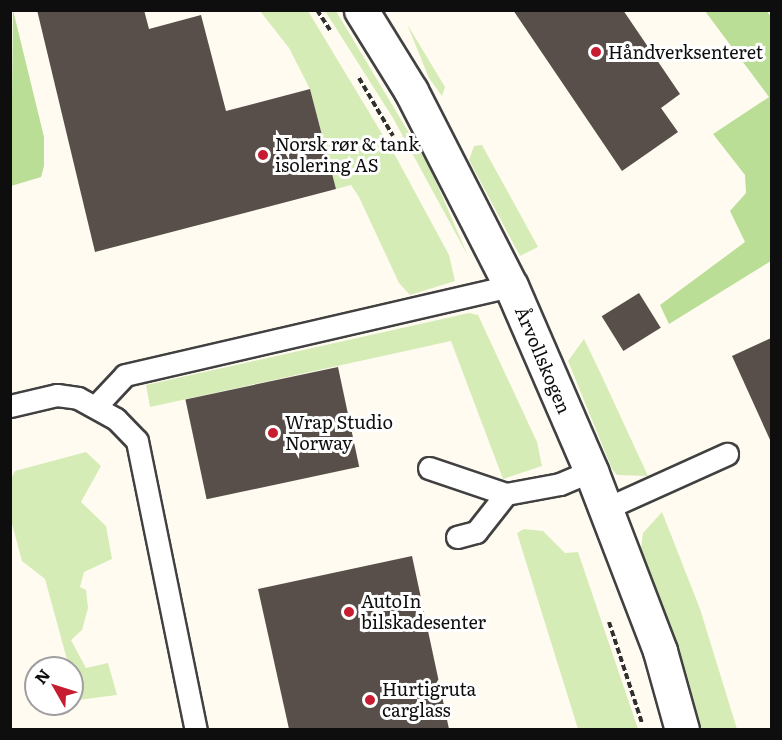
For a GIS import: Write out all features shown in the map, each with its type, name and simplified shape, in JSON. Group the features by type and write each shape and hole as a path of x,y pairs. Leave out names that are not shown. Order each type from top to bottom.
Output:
{"street":[{"name":"Årvollskogen","path":"361,10 411,90 511,286 591,471 660,651 682,729"}],"lane":[{"path":"96,406 126,375 511,286"},
{"path":"10,406 57,395 96,406 137,441 196,729"},
{"path":"605,509 727,454"},
{"path":"429,468 506,494 560,484 591,471"},
{"path":"457,537 476,532 506,494"}],"path":[{"path":"317,10 336,39"},
{"path":"354,69 398,145"},
{"path":"607,615 644,729"}],"green space":[{"path":"13,10 44,137 44,166 41,177 11,186"},
{"path":"260,11 308,11 396,157 449,255 455,281 410,295 399,283 359,197 351,185 336,189 310,89 289,48"},
{"path":"325,11 336,11 430,168 468,256 393,118"},
{"path":"705,11 767,11 771,17 771,261 669,324 660,305 745,242 730,211 746,193 745,175 713,134 769,97"},
{"path":"407,24 445,87 442,96 429,78"},
{"path":"482,145 538,247 520,256 469,160 474,146"},
{"path":"469,313 478,315 537,442 542,466 503,479 451,341 150,407 146,385"},
{"path":"584,339 648,476 617,475 612,469 568,361"},
{"path":"86,452 101,466 81,502 106,526 112,559 84,572 80,587 86,590 88,608 82,630 71,640 80,656 66,656 45,579 22,561 11,520 10,481 15,471"},
{"path":"662,512 700,609 737,729 701,729 641,549 643,533"},
{"path":"524,529 543,531 565,553 578,552 638,729 578,729 517,533"},
{"path":"108,663 117,695 84,699 84,664 86,668"}],"building":[{"path":"37,10 144,10 149,29 201,15 226,111 310,89 336,189 95,252"},
{"name":"Håndverksenteret","path":"513,10 623,10 680,94 661,108 678,132 622,171"},
{"path":"639,293 661,328 623,351 602,316"},
{"path":"771,338 771,442 732,356"},
{"name":"Wrap Studio Norway","path":"338,367 359,467 207,499 185,399"},
{"path":"412,556 449,729 289,729 258,589"}],"place":[{"name":"Håndverksenteret","path":"596,52"},
{"name":"Norsk rør & tank isolering AS","path":"263,155"},
{"name":"Wrap Studio Norway","path":"273,433"},
{"name":"AutoIn bilskadesenter","path":"349,612"},
{"name":"Hurtigruta carglass","path":"370,700"}]}
